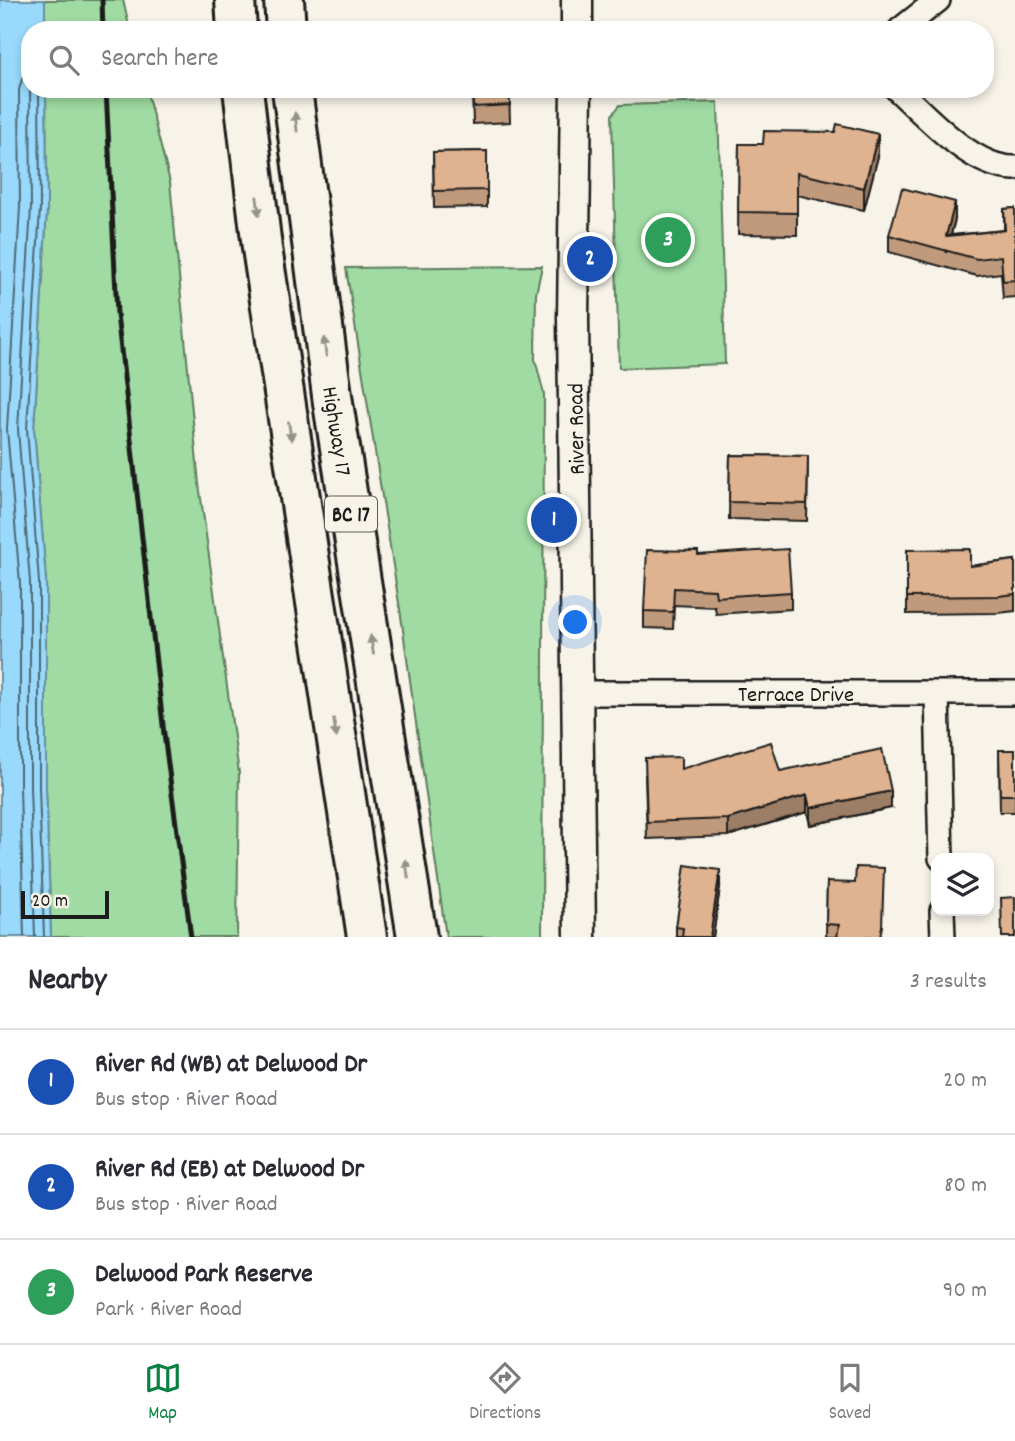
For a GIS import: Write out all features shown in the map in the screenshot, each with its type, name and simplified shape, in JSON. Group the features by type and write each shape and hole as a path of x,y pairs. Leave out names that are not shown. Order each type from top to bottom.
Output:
{"highway":[{"path":"235,0 236,21"},
{"path":"284,0 285,21"},
{"name":"Highway 17","path":"244,98 262,248 367,937"},
{"name":"Highway 17","path":"293,98 333,403 417,937"}],"street":[{"path":"577,0 577,21"},
{"path":"911,21 938,0"},
{"name":"River Road","path":"576,98 573,318 580,937"},
{"path":"907,98 961,147 1005,168 1015,168"},
{"name":"Terrace Drive","path":"578,693 1015,693"},
{"path":"937,693 941,853"},
{"path":"942,916 943,937"}],"green space":[{"path":"44,0 123,0 128,21 45,21"},
{"path":"46,98 148,98 170,182 199,484 239,773 237,937 51,937 46,787 46,581 34,429 47,208"},
{"path":"718,102 725,364 619,368 612,115 620,105"},
{"path":"542,266 536,294 535,359 544,394 542,937 446,937 401,616 346,268"}],"water":[{"path":"0,0 44,0 45,21 21,21 21,98 46,98 47,208 34,429 46,581 46,787 51,937 0,937"}],"building":[{"path":"473,98 510,98 510,105 473,107"},
{"path":"837,124 878,134 864,188 797,173 797,213 738,212 739,144 763,144 764,131 835,132"},
{"path":"487,151 487,190 434,191 433,152"},
{"path":"902,188 955,202 946,236 1005,230 1004,209 1015,208 1015,280 1003,281 1001,256 977,259 889,235"},
{"path":"730,455 808,456 807,504 729,502"},
{"path":"788,549 791,592 716,597 715,590 674,588 673,612 644,611 647,550 698,551 698,555"},
{"path":"970,549 970,566 1015,560 1015,594 907,597 907,550"},
{"path":"771,742 780,771 882,749 891,791 810,808 807,795 728,819 647,822 645,758 681,757 681,769"},
{"path":"999,750 1015,750 1015,795 1000,795"},
{"path":"685,865 720,870 710,937 682,937 683,928 676,927"},
{"path":"856,867 884,868 880,937 837,937 839,925 826,924 827,882 855,883"},
{"path":"1015,897 1015,937 1002,937 1001,898"}],"railway":[{"path":"102,0 103,21"},
{"path":"106,98 117,314 164,734 191,937"}],"place":[{"name":"Delwood Park Reserve","path":"668,240"},
{"name":"River Rd (EB) at Delwood Dr","path":"590,259"},
{"name":"River Rd (WB) at Delwood Dr","path":"554,520"}]}
